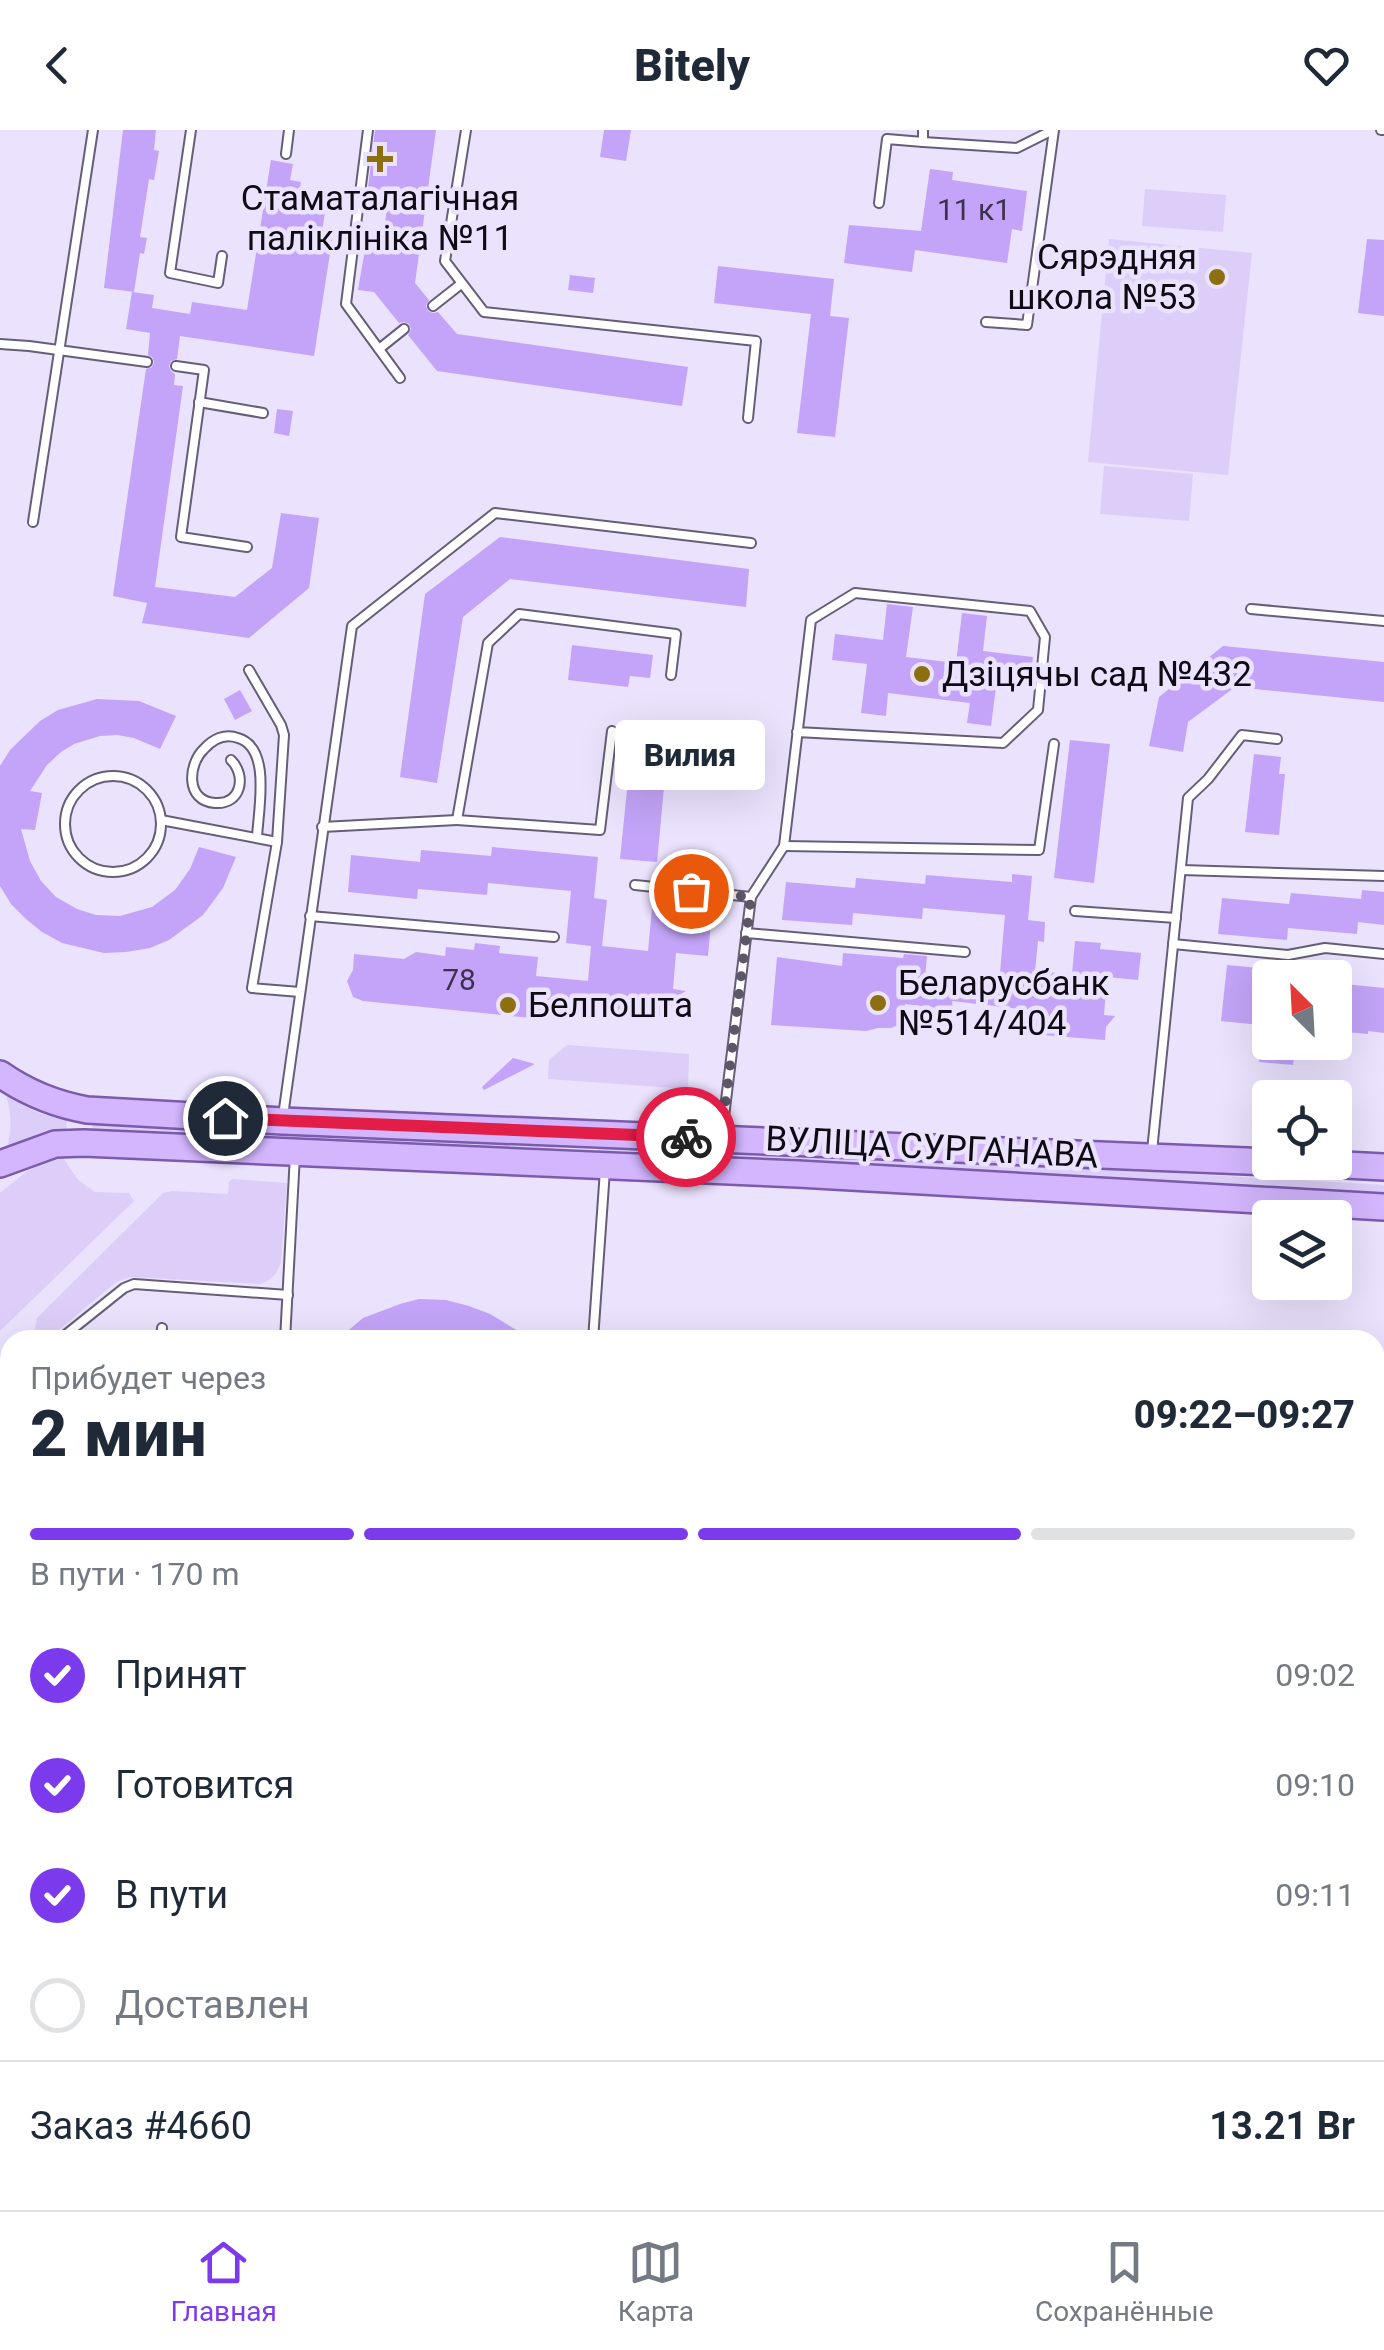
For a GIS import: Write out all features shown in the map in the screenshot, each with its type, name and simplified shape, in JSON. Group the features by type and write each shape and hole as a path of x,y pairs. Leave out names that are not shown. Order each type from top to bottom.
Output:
{"main road":[{"name":"ВУЛІЦА СУРГАНАВА","path":"0,1074 20,1089 58,1105 86,1110 1252,1161"},
{"name":"ВУЛІЦА СУРГАНАВА","path":"0,1164 56,1144 84,1142 798,1174 1384,1207"},
{"path":"1352,1165 1384,1167"}],"lane":[{"path":"33,522 93,130"},
{"path":"191,130 170,273 218,283 222,256"},
{"path":"286,154 288,130"},
{"path":"368,130 346,304 400,378"},
{"path":"466,130 446,261 484,312 756,341 748,418"},
{"path":"923,130 923,142"},
{"path":"880,203 887,139 1017,148 1054,130"},
{"path":"986,322 1027,325 1054,130"},
{"path":"433,306 461,284"},
{"path":"379,349 404,329"},
{"path":"0,344 147,362"},
{"path":"176,366 204,370 181,537 248,546"},
{"path":"199,402 263,412"},
{"path":"283,1121 352,626 496,512 751,543"},
{"path":"721,1138 751,897 784,846 810,620 855,593 1030,611 1046,637 1038,710 1003,743 798,732"},
{"path":"1251,609 1384,621"},
{"path":"458,820 488,643 518,614 676,634 672,676"},
{"path":"249,670 284,735 277,842 252,988 300,992"},
{"path":"322,826 458,820 600,830 612,731"},
{"path":"1151,1156 1188,798 1242,735 1277,739"},
{"path":"231,760 238,767 241,786 225,802 202,799 192,785 195,758 207,745 220,737 246,741 256,753 261,772 256,838"},
{"path":"784,846 1038,850 1054,744"},
{"path":"107,776 123,776 138,782 150,792 162,820 153,851 141,863 110,872 80,860 65,832 70,801 80,788 107,776"},
{"path":"162,820 277,842"},
{"path":"1181,870 1384,876"},
{"path":"636,885 751,897"},
{"path":"1075,911 1176,918"},
{"path":"310,916 554,937"},
{"path":"746,933 966,952"},
{"path":"1173,944 1288,955 1325,948 1384,954"},
{"path":"286,1330 295,1154"},
{"path":"594,1330 605,1166"},
{"path":"72,1330 134,1284 288,1295"}],"shaded area":[{"path":"1145,189 1226,195 1223,232 1142,226"},
{"path":"1109,239 1252,253 1228,475 1088,462"},
{"path":"1104,466 1193,474 1189,521 1100,514"},
{"path":"567,1045 689,1054 688,1089 548,1079 549,1060"},
{"path":"6,1095 35,1111 67,1120 66,1129 34,1136 6,1151 10,1123"},
{"path":"93,1120 555,1141 555,1150 92,1131"},
{"path":"598,1143 723,1148 1384,1185 1384,1193 597,1153"},
{"path":"60,1153 78,1180 95,1192 129,1193 134,1201 0,1330 0,1193 26,1172"},
{"path":"232,1179 287,1183 281,1261 271,1278 259,1284 130,1277 116,1282 59,1330 35,1330 37,1318 163,1193 228,1194"}],"building":[{"path":"123,130 156,130 154,150 159,151 154,180 149,179 140,237 147,238 144,254 140,253 134,292 104,288"},
{"path":"375,130 436,130 415,283 429,300 428,311 438,312 457,334 688,367 682,406 437,371 408,335 409,324 399,323 374,292 358,290 367,238 383,240 389,191 368,188"},
{"path":"604,130 631,130 626,161 600,157"},
{"path":"271,160 293,164 290,180 301,182 299,194 327,199 322,232 333,234 314,356 180,336 177,359 169,366 175,374 174,385 183,386 155,587 235,597 272,568 281,513 319,518 309,588 249,638 142,623 147,603 113,596 146,369 154,362 148,355 150,333 126,329 132,292 154,295 152,308 190,314 192,302 247,310"},
{"path":"930,169 953,172 952,180 1027,191 1022,231 1012,229 1007,263 915,250 912,272 844,263 849,225 921,231"},
{"path":"1367,239 1384,240 1384,316 1358,313"},
{"path":"718,266 834,279 830,316 849,318 835,437 797,433 811,314 714,303"},
{"path":"570,275 595,278 593,293 568,290"},
{"path":"277,409 293,411 289,436 274,433"},
{"path":"500,537 749,569 746,607 510,579 463,617 437,783 400,777 425,594"},
{"path":"887,604 913,607 906,657 956,663 962,613 987,616 983,651 1033,657 1030,682 997,679 991,726 967,723 970,703 888,693 886,716 861,713 867,664 832,660 835,634 883,640"},
{"path":"572,645 653,655 650,678 630,676 628,687 568,680"},
{"path":"1223,646 1384,662 1384,702 1235,687 1188,722 1183,752 1149,746 1159,697"},
{"path":"240,690 252,711 235,720 224,699"},
{"path":"97,699 139,701 176,716 160,749 134,738 100,736 74,744 47,765 30,791 42,793 35,830 21,829 30,861 41,881 56,897 77,909 120,916 152,907 175,890 199,847 236,857 223,888 203,915 169,940 126,952 104,953 62,943 26,919 0,886 0,766 10,750 40,721 58,710"},
{"path":"634,720 670,724 657,862 620,859"},
{"path":"1070,740 1110,744 1094,883 1054,878"},
{"path":"1254,754 1281,757 1279,774 1285,774 1279,835 1245,832"},
{"path":"492,847 598,857 594,898 607,900 602,946 648,951 652,908 678,911 678,918 711,921 708,956 676,953 673,989 686,991 673,999 670,1017 543,1001 541,1019 353,997 347,981 353,970 354,954 404,959 416,952 445,956 446,947 474,950 475,943 500,946 499,953 538,957 536,976 588,981 591,946 566,943 571,891 488,883 487,895 418,889 417,899 348,892 351,855 420,862 421,850 491,856"},
{"path":"1012,874 1032,876 1028,920 1045,922 1044,942 1038,941 1035,971 1072,974 1075,941 1101,943 1100,949 1141,953 1138,980 1107,977 1104,1015 1115,1016 1106,1027 1105,1040 1017,1033 1020,1009 952,1001 953,1010 905,1004 903,1023 891,1028 866,1031 771,1025 777,957 842,966 843,953 927,956 925,978 999,984 1005,915 923,908 922,919 853,913 852,925 782,920 786,882 855,888 856,878 925,884 926,875 1012,882"},
{"path":"1362,890 1384,892 1384,925 1358,922 1357,934 1288,928 1287,940 1218,934 1222,898 1289,904 1291,893 1361,899"},
{"path":"1227,965 1252,967 1252,1024 1221,1021"},
{"path":"1352,985 1384,988 1384,1033 1352,1033"},
{"path":"513,1058 535,1064 484,1090 482,1087"},
{"path":"1259,1060 1294,1060 1293,1065"},
{"path":"419,1299 446,1300 490,1314 516,1330 349,1330 363,1318"}],"way so far":[{"path":"686,1137 721,1138 751,897 691,891"}],"place":[{"name":"Стаматалагічная паліклініка №11","path":"380,159"},
{"name":"Сярэдняя школа №53","path":"1217,277"},
{"name":"Дзіцячы сад №432","path":"922,674"},
{"name":"Вилия","path":"691,891"},
{"name":"Беларусбанк №514/404","path":"878,1003"},
{"name":"Белпошта","path":"508,1005"}],"route":[{"path":"225,1118 686,1137"}]}
